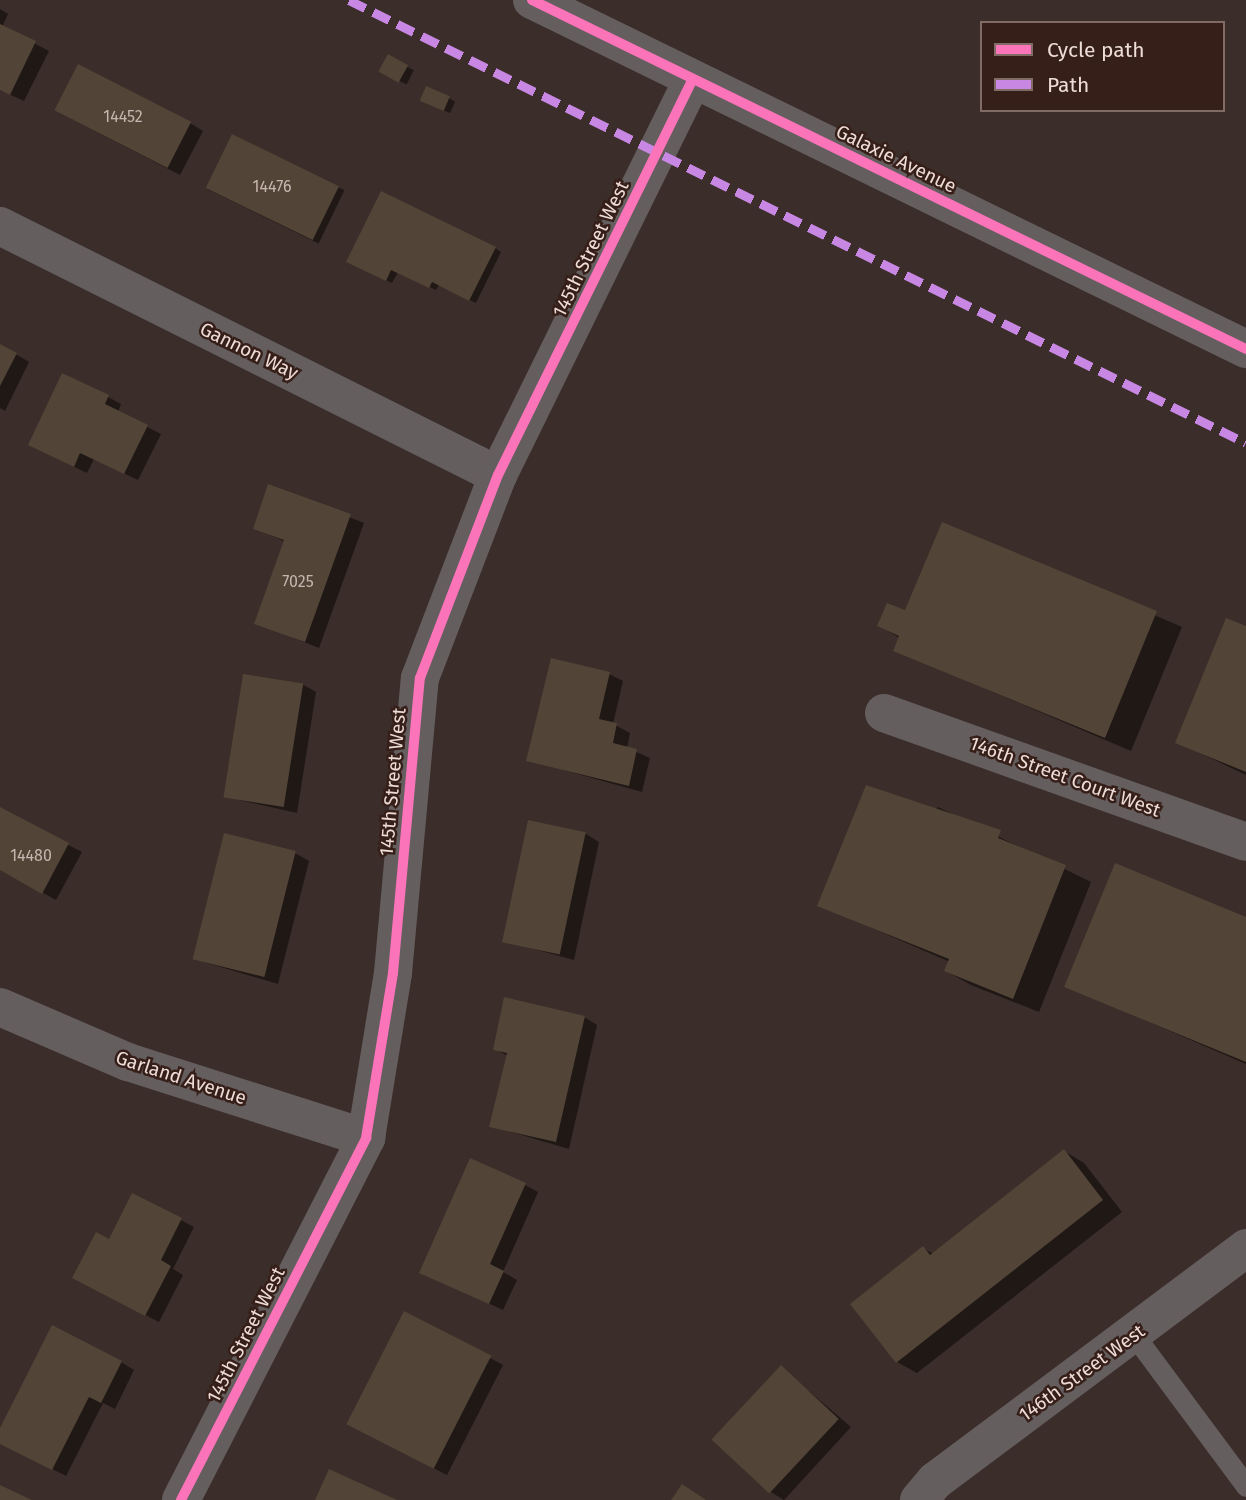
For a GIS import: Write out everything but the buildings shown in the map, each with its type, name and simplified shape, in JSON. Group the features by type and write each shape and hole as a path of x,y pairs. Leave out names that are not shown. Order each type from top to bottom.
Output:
{"street":[{"name":"Galaxie Avenue","path":"531,0 1246,349"},
{"name":"145th Street West","path":"181,1500 366,1138 393,973 420,678 498,475 693,79"},
{"name":"Gannon Way","path":"0,226 498,475"},
{"name":"146th Street Court West","path":"884,713 1246,842"},
{"name":"Garland Avenue","path":"0,1007 128,1062 366,1138"},
{"name":"146th Street West","path":"919,1500 935,1481 1134,1335 1246,1248"}],"lane":[{"path":"1134,1335 1246,1486"}],"marked path":[{"path":"349,0 1246,443"}],"cycle path":[{"path":"532,0 1246,349"},
{"path":"181,1500 366,1138 393,973 420,678 498,475 693,79"}]}
